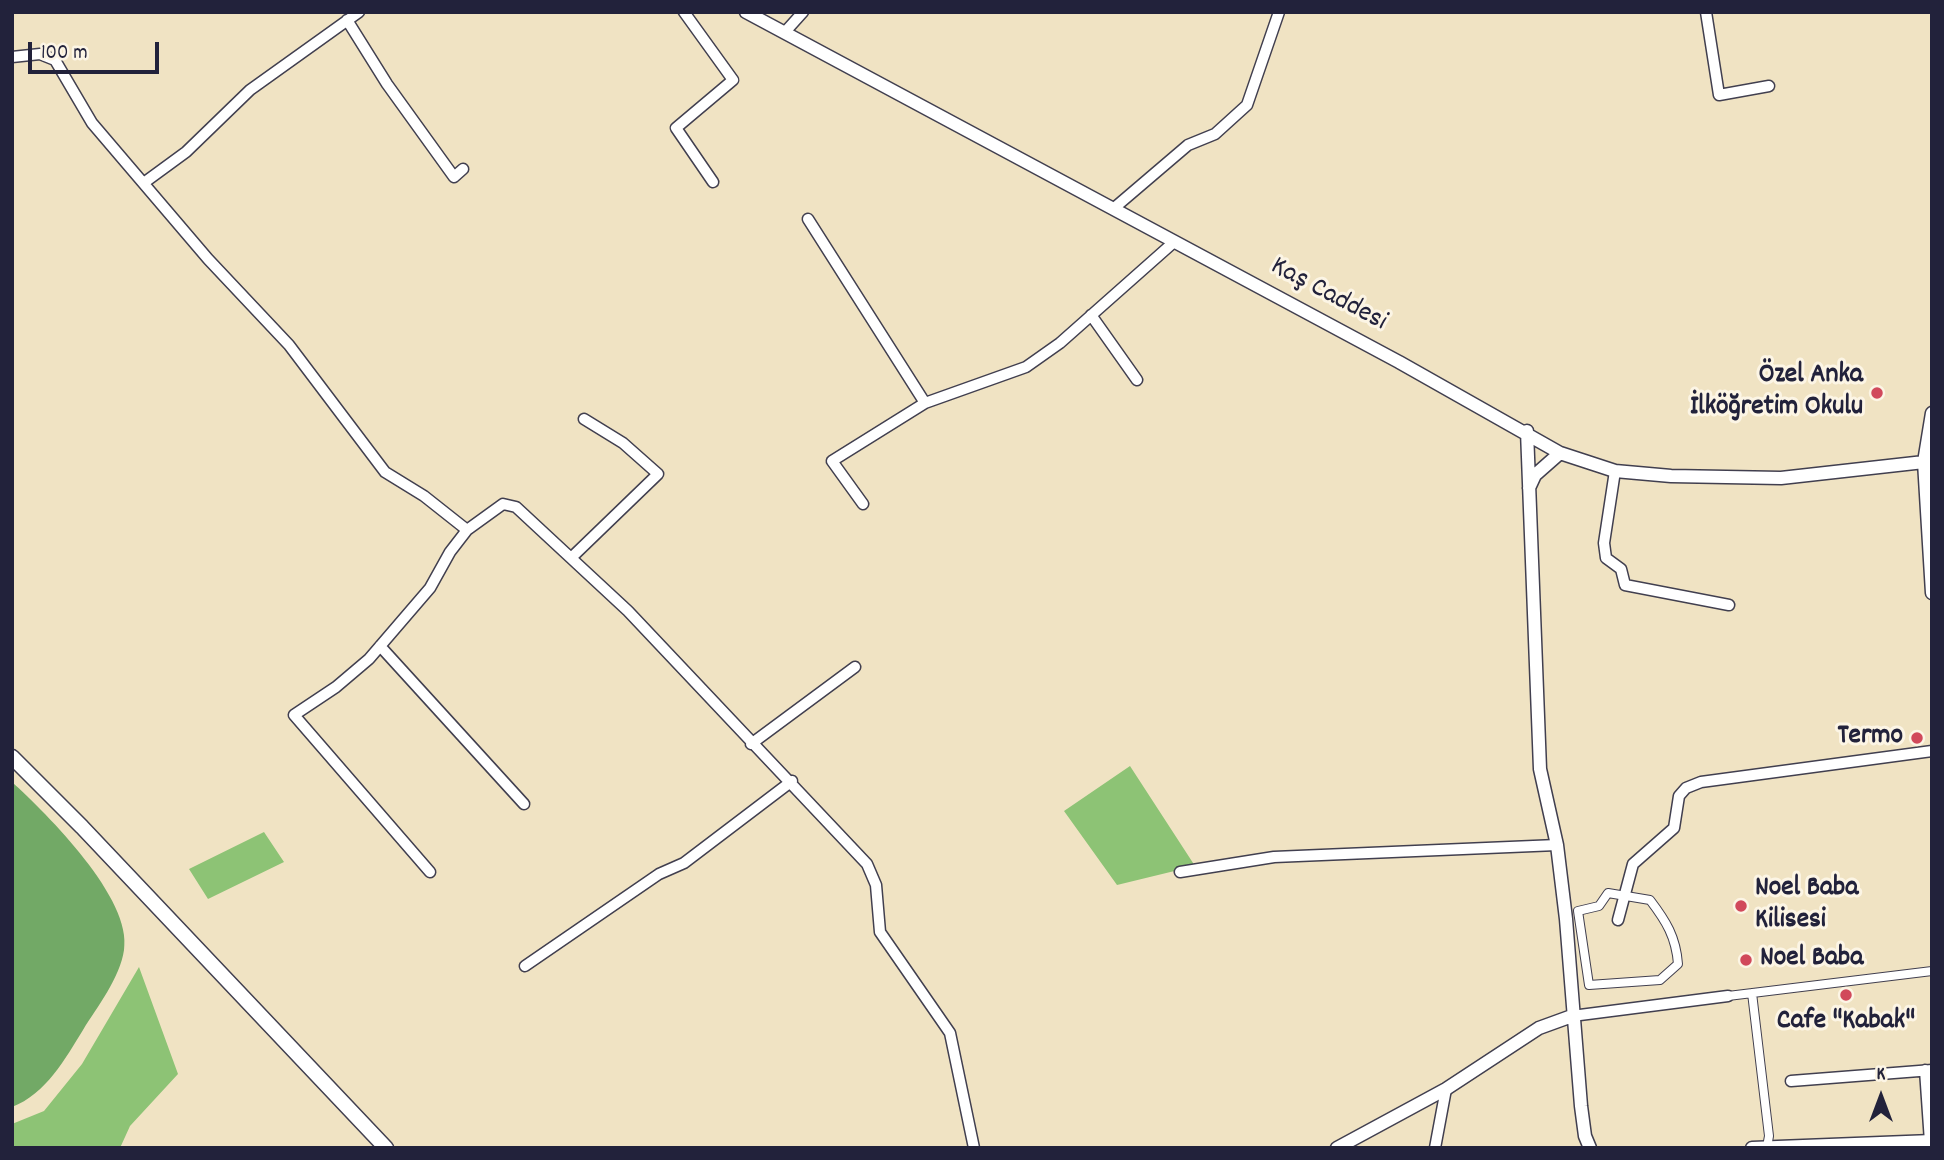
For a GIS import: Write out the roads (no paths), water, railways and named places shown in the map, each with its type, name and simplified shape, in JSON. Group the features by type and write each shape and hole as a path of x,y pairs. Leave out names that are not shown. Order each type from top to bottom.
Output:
{"main road":[{"path":"12,757 82,827 386,1148"}],"street":[{"path":"145,182 186,152 250,90 359,12"},
{"path":"684,12 733,80 676,128 713,182"},
{"name":"Kaş Caddesi","path":"746,12 1527,432 1560,453 1615,471 1661,476 1781,478 1924,462"},
{"path":"785,32 803,12"},
{"path":"1113,209 1188,145 1222,130 1247,105 1279,12"},
{"path":"1706,12 1719,95 1769,86"},
{"path":"347,20 387,83 454,177 463,169"},
{"path":"12,57 40,54 55,60 92,123 208,259 289,345 385,472 424,496 467,530"},
{"path":"808,219 925,403"},
{"path":"863,504 832,461 925,403 1026,367 1091,315 1174,242"},
{"path":"1091,315 1137,380"},
{"path":"1932,413 1924,462 1932,593"},
{"path":"571,558 658,474 624,443 583,419"},
{"path":"1527,432 1540,769 1557,845 1566,919 1581,1106 1585,1136 1590,1148"},
{"path":"1528,492 1535,475 1560,453"},
{"path":"1615,471 1604,543 1606,558 1621,569 1625,585 1729,605"},
{"path":"430,872 294,715 308,703 336,687 380,646 430,588 450,552 467,530 503,504 516,508 628,611 751,744 792,781 867,864 876,884 880,932 950,1033 956,1051 974,1148"},
{"path":"380,646 524,804"},
{"path":"751,744 855,667"},
{"path":"1618,920 1637,857 1674,828 1679,796 1686,788 1701,782 1932,751"},
{"path":"525,966 659,874 684,863 792,781"},
{"path":"1180,872 1274,857 1557,845"},
{"path":"1608,893 1624,895 1650,900 1666,920 1676,943 1678,964 1660,980 1589,985 1578,911 1599,906 1608,893"},
{"path":"1337,1148 1446,1089 1510,1044 1539,1028 1572,1016 1932,971"},
{"path":"1752,993 1769,1136 1767,1147"},
{"path":"1752,1148 1931,1141 1928,1070 1791,1080"},
{"path":"1435,1148 1446,1089"}],"place":[{"name":"Özel Anka İlköğretim Okulu","path":"1877,393"},
{"name":"Termo","path":"1917,738"},
{"name":"Noel Baba Kilisesi","path":"1741,906"},
{"name":"Noel Baba","path":"1746,960"},
{"name":"Cafe \"Kabak\"","path":"1846,995"}]}
